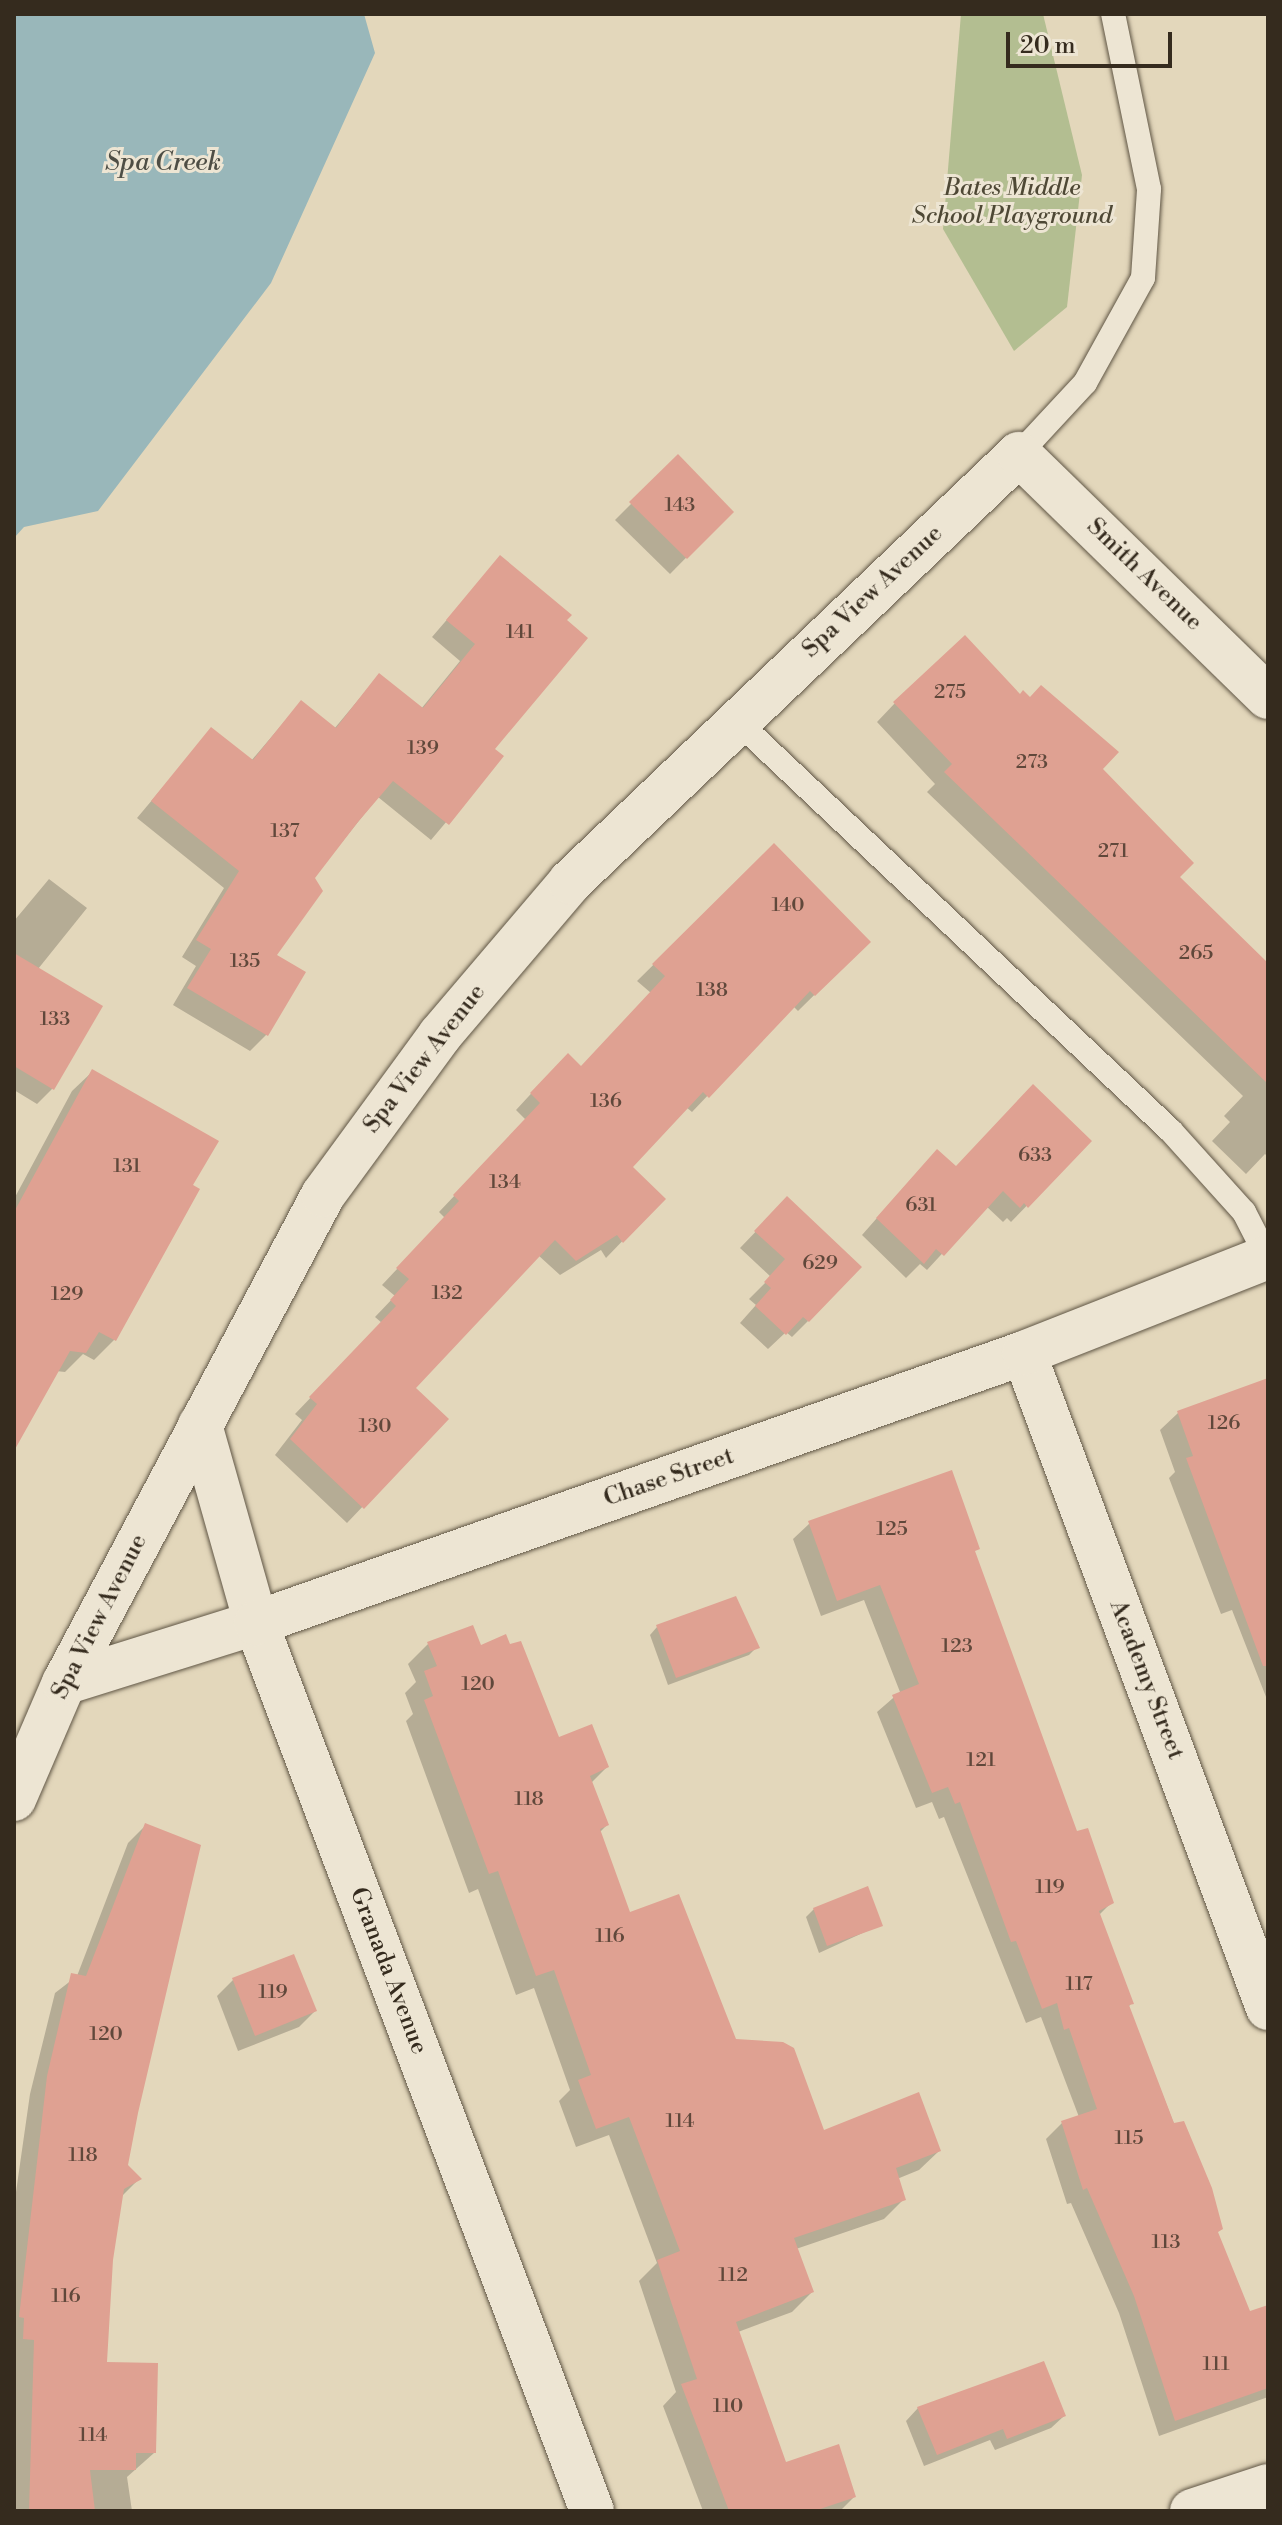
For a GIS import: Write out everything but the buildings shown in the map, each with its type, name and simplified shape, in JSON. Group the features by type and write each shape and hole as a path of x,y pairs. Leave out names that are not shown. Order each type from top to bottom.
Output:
{"street":[{"name":"Smith Avenue","path":"1019,454 1268,697"},
{"name":"Spa View Avenue","path":"14,1799 64,1683 323,1195 440,1035 570,882 1019,454"},
{"name":"Chase Street","path":"64,1683 256,1623 1024,1353 1268,1257"},
{"name":"Academy Street","path":"1024,1353 1268,2008"},
{"name":"Granada Avenue","path":"200,1425 256,1623 592,2511"},
{"path":"1192,2511 1268,2486"}],"lane":[{"path":"1019,454 1085,383 1143,278 1149,189 1113,14"},
{"path":"737,721 1171,1131 1244,1212 1268,1257"}],"green space":[{"name":"Bates Middle School Playground","path":"961,14 1043,14 1082,175 1067,307 1014,351 943,229"}],"water":[{"name":"Spa Creek","path":"14,14 364,14 375,53 271,283 98,511 24,527 14,538"}]}
